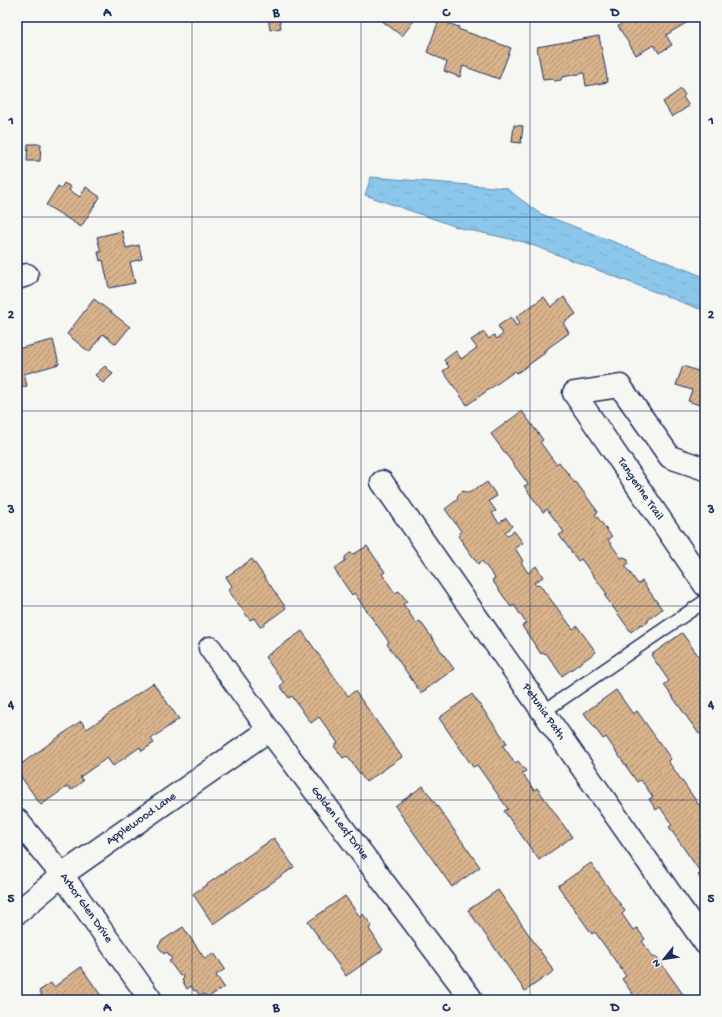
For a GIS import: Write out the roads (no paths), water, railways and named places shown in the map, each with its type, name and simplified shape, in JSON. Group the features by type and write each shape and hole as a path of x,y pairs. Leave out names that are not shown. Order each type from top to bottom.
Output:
{"street":[{"name":"Tangerine Trail","path":"705,469 670,457 620,386 574,393 705,585"},
{"name":"Petunia Path","path":"382,482 705,943"},
{"name":"Golden Leaf Drive","path":"210,648 268,730 468,999"},
{"name":"Applewood Lane","path":"17,913 62,875 268,730"},
{"name":"Arbor Glen Drive","path":"17,820 62,875 151,1000"}],"lane":[{"path":"543,712 705,601"}],"water":[{"path":"371,177 506,188 539,213 705,277 705,311 524,242 460,228 365,195"}]}
